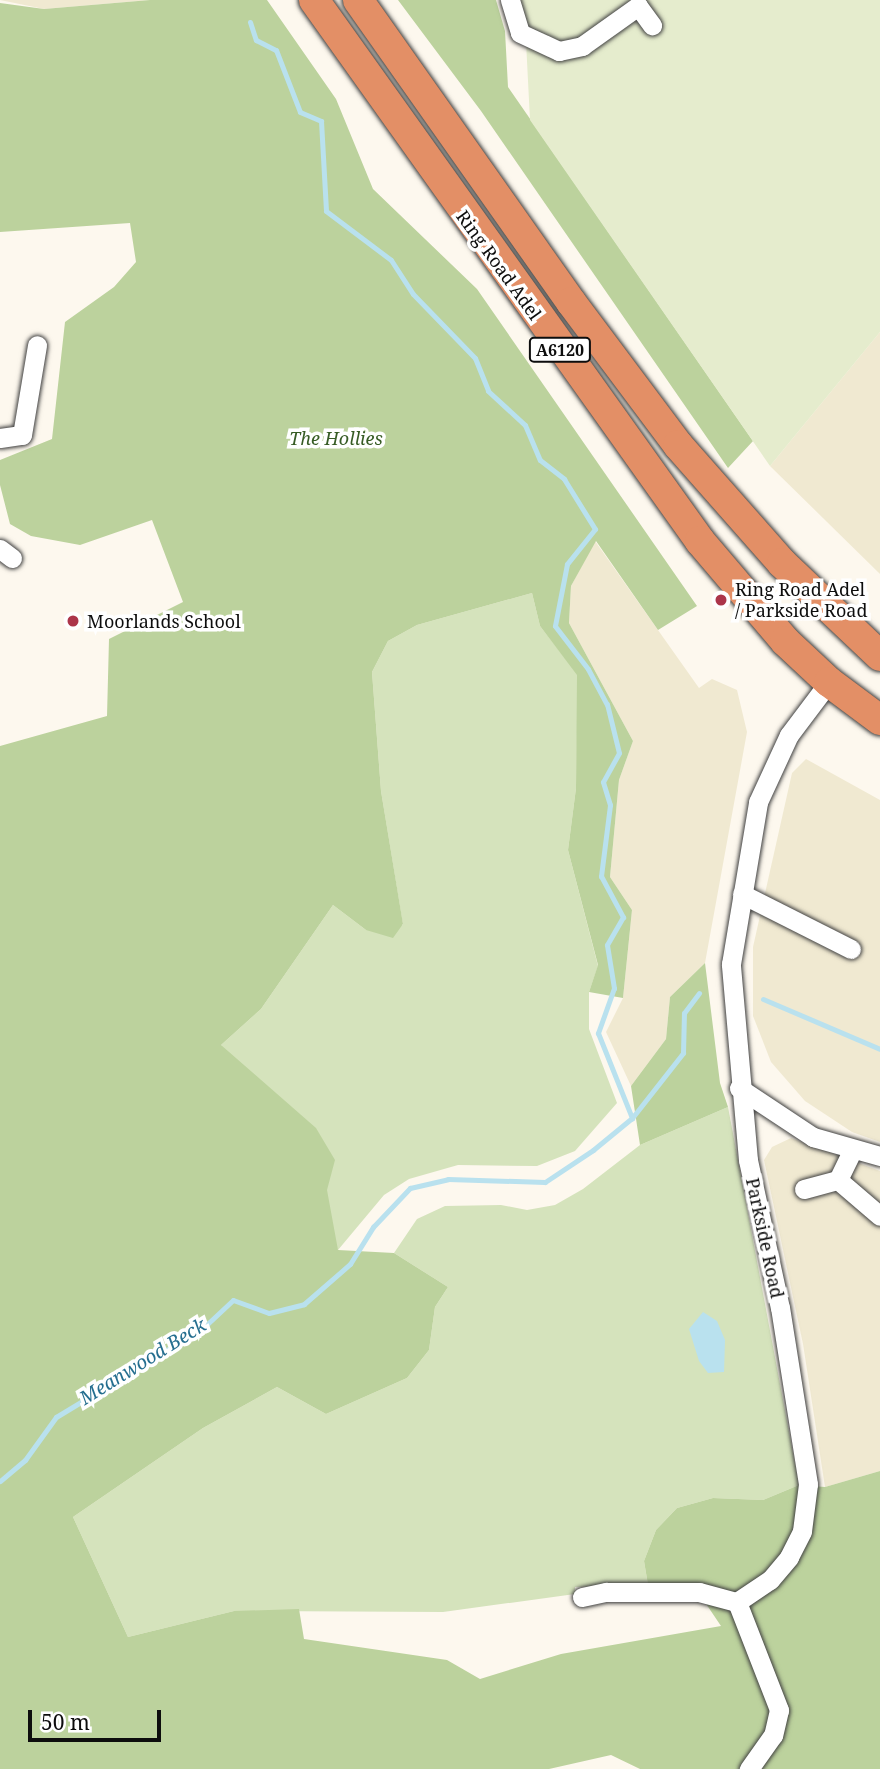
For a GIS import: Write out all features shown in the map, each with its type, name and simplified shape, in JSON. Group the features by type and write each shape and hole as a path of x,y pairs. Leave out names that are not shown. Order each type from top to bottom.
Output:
{"highway":[{"name":"Ring Road Adel","path":"314,0 480,238 700,541 785,641 829,682"},
{"name":"Ring Road Adel","path":"358,0 678,445 782,563 839,620 880,656"},
{"name":"A6120","path":"829,682 880,720"}],"street":[{"path":"509,0 520,33 559,51 582,46 638,6 652,25"},
{"path":"0,438 22,435 37,345"},
{"name":"Parkside Road","path":"737,1602 770,1580 789,1557 802,1531 808,1484 739,1088 732,964 758,802 789,735 829,682"},
{"path":"743,894 851,948"},
{"path":"739,1088 813,1137 880,1156"},
{"path":"804,1189 838,1180 853,1149"},
{"path":"838,1180 880,1216"},
{"path":"582,1597 606,1592 699,1592 737,1602 779,1710 773,1735 749,1769"}],"shaded area":[{"path":"0,0 150,0 44,9"},
{"path":"880,332 880,574 770,466"},
{"path":"595,541 699,688 712,679 737,690 747,732 705,963 670,997 666,1039 631,1086 606,1032 623,998 632,910 610,877 619,780 633,741 569,623 571,586"},
{"path":"806,759 880,800 880,1142 852,1132 805,1101 771,1062 753,1016 753,947 792,773"},
{"path":"791,1138 880,1171 880,1471 825,1487 803,1344 764,1160 772,1147"}],"green space":[{"name":"The Hollies","path":"150,0 267,0 336,99 373,189 477,289 697,606 658,630 596,541 571,586 569,623 633,741 619,780 610,877 632,910 623,998 589,992 598,965 568,850 576,788 577,675 540,626 532,593 417,625 388,641 372,672 381,791 403,924 393,938 366,930 333,905 261,1009 221,1045 316,1128 335,1160 327,1190 338,1250 394,1253 448,1287 435,1307 429,1350 407,1378 326,1414 277,1387 203,1428 73,1517 128,1637 234,1611 299,1609 304,1639 447,1660 480,1679 561,1654 721,1626 694,1586 648,1585 644,1561 656,1530 677,1508 713,1498 763,1500 799,1485 825,1487 880,1471 880,1769 640,1769 611,1755 549,1769 0,1769 0,746 107,716 109,639 183,602 152,520 80,545 31,536 10,524 0,485 0,460 52,439 65,322 114,287 136,262 130,223 0,232 0,3 44,9"},
{"path":"398,0 496,0 505,31 508,87 753,441 728,468 481,111"},
{"path":"520,0 880,0 880,332 770,466 530,120 525,22"},
{"path":"532,593 540,626 578,675 576,788 568,850 598,966 589,992 589,1029 617,1103 575,1151 537,1166 458,1165 409,1179 384,1195 338,1250 221,1045 261,1009 333,905 366,930 403,925 381,791 372,672 388,641 417,625"},
{"path":"705,963 720,1083 728,1107 640,1145 631,1086 666,1039 670,997"},
{"path":"728,1107 799,1485 763,1500 713,1498 677,1508 656,1530 644,1561 648,1585 575,1587 575,1594 443,1612 234,1611 128,1637 73,1517 203,1428 277,1387 326,1414 407,1378 429,1350 435,1307 448,1287 394,1253 417,1219 445,1206 501,1205 527,1210 555,1205 583,1189 640,1145"}],"water":[{"path":"703,1312 717,1321 725,1340 724,1372 708,1373 699,1361 689,1329"}],"waterway":[{"path":"250,22 256,40 276,50 300,112 321,121 326,211 391,260 413,294 475,358 488,391 525,425 540,460 564,479 595,529 567,564 555,626 588,669 607,704 619,753 603,782 610,805 601,876 623,917 607,945 614,988 598,1033 632,1118"},
{"name":"Meanwood Beck","path":"0,1481 25,1460 56,1417 203,1328 233,1300 269,1313 304,1304 350,1264 373,1227 410,1188 448,1179 545,1182 593,1150 632,1118 683,1053 684,1013 699,993"},
{"name":"Meanwood Beck","path":"763,999 880,1049"}],"place":[{"name":"Ring Road Adel / Parkside Road","path":"721,600"},
{"name":"Moorlands School","path":"73,621"}]}
